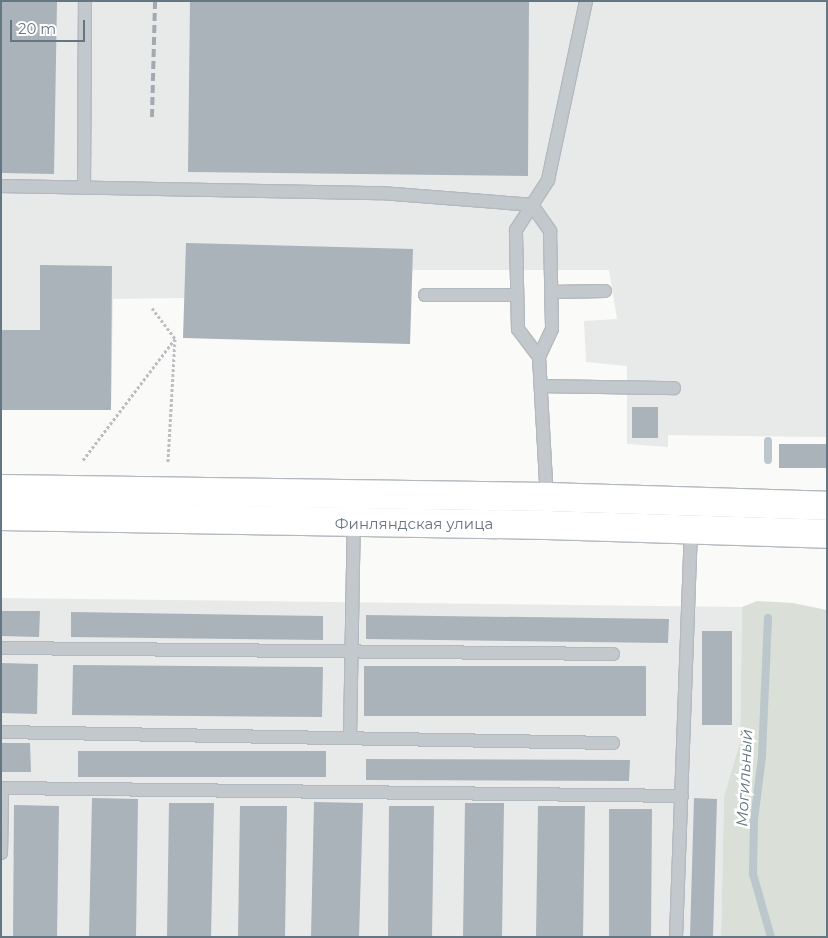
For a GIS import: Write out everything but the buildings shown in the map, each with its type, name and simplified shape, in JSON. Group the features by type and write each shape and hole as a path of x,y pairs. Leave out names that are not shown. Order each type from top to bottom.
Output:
{"street":[{"name":"Финляндская улица","path":"1,489 354,496 547,497 827,506"},
{"path":"691,530 692,502"},
{"name":"Финляндская улица","path":"1,516 547,525 827,534"}],"lane":[{"path":"84,188 85,1"},
{"path":"539,357 518,329 516,230 548,180 586,1"},
{"path":"1,186 381,193 532,205"},
{"path":"532,205 550,231 552,329 539,357 542,386 547,525"},
{"path":"551,292 605,291"},
{"path":"425,294 517,294"},
{"path":"542,386 674,388"},
{"path":"350,738 354,496"},
{"path":"676,937 691,530"},
{"path":"1,648 613,654"},
{"path":"1,732 613,743"},
{"path":"1,852 2,788 682,796"}],"path":[{"path":"152,308 175,339 168,462"},
{"path":"84,460 175,339"}],"shaded area":[{"path":"1,1 827,1 827,437 668,435 668,447 627,444 627,366 586,362 584,321 617,319 609,270 412,270 184,298 113,299 111,410 1,410"},
{"path":"1,598 742,607 740,742 724,796 721,937 1,937"},
{"path":"757,601 793,603 827,610 826,937 721,937 724,796 740,742 742,607"}],"waterway":[{"path":"768,441 768,460"},
{"name":"Могильный","path":"768,618 762,757 754,820 753,874 771,937"}],"railway":[{"path":"152,117 155,1"}]}
